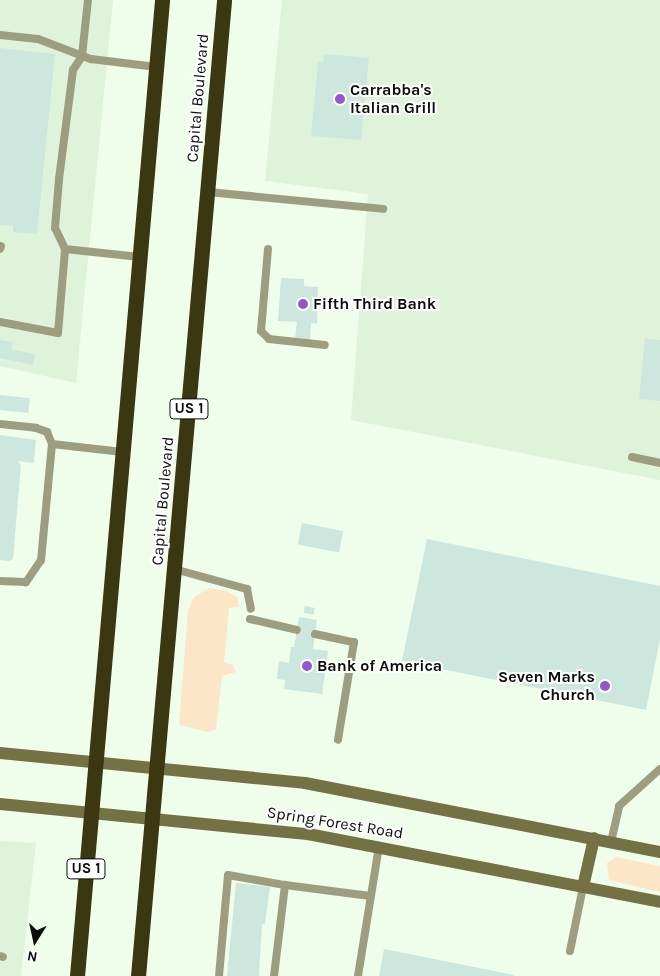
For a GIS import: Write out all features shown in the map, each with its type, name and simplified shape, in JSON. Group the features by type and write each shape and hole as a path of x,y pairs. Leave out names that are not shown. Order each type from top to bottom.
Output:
{"highway":[{"name":"US 1","path":"77,976 162,0"},
{"name":"Capital Boulevard","path":"138,976 224,0"}],"main road":[{"name":"Spring Forest Road","path":"0,753 305,782 660,852"},
{"name":"Spring Forest Road","path":"0,804 247,826 379,846 660,902"},
{"path":"583,887 594,838"}],"lane":[{"path":"0,322 58,333 65,249 56,228 59,179 73,70 82,56 88,0"},
{"path":"0,35 38,39 82,56 157,67"},
{"path":"208,192 384,209"},
{"path":"65,249 140,257"},
{"path":"268,249 261,331 269,339 325,345"},
{"path":"0,424 36,428 47,432 52,444 41,560 26,582 0,581"},
{"path":"52,444 123,452"},
{"path":"632,457 660,463"},
{"path":"174,569 247,589 251,610"},
{"path":"250,619 297,630"},
{"path":"315,634 354,642 338,740"},
{"path":"611,842 619,806 660,769"},
{"path":"358,976 379,846"},
{"path":"219,976 228,875 285,885 370,896"},
{"path":"274,976 285,885"},
{"path":"570,951 583,887"}],"shaded area":[{"path":"0,0 113,0 76,383 0,366"},
{"path":"282,0 660,0 660,480 351,420 368,194 265,181"},
{"path":"209,588 226,591 237,597 239,607 229,608 224,662 233,665 236,672 222,676 216,729 208,732 179,725 188,610 194,597"},
{"path":"0,841 36,843 21,976 0,976"},
{"path":"616,857 660,866 660,892 609,880 607,863"}],"building":[{"path":"0,48 55,54 37,234 13,232 13,226 0,225"},
{"name":"Carrabba's Italian Grill","path":"324,54 369,58 361,140 311,136 318,62 323,62"},
{"path":"281,278 304,279 304,286 318,287 317,324 311,323 310,340 295,339 297,322 278,321"},
{"path":"645,339 660,340 660,401 639,399"},
{"path":"0,340 13,342 11,349 35,354 33,365 0,358"},
{"path":"0,395 30,398 28,413 0,410"},
{"path":"0,435 36,440 34,463 18,461 21,465 13,559 9,561 0,560"},
{"path":"302,523 343,531 339,553 298,545"},
{"path":"427,539 660,586 660,639 646,710 402,661"},
{"path":"305,606 315,608 313,615 304,613"},
{"path":"299,617 317,620 313,649 328,651 322,694 284,689 285,680 277,679 279,661 289,663"},
{"path":"236,883 270,887 265,924 262,924 259,976 227,976"},
{"path":"384,949 514,975 514,976 379,976"}],"place":[{"name":"Carrabba's Italian Grill","path":"340,99"},
{"name":"Fifth Third Bank","path":"303,304"},
{"name":"Bank of America","path":"307,666"},
{"name":"Seven Marks Church","path":"605,686"}]}
